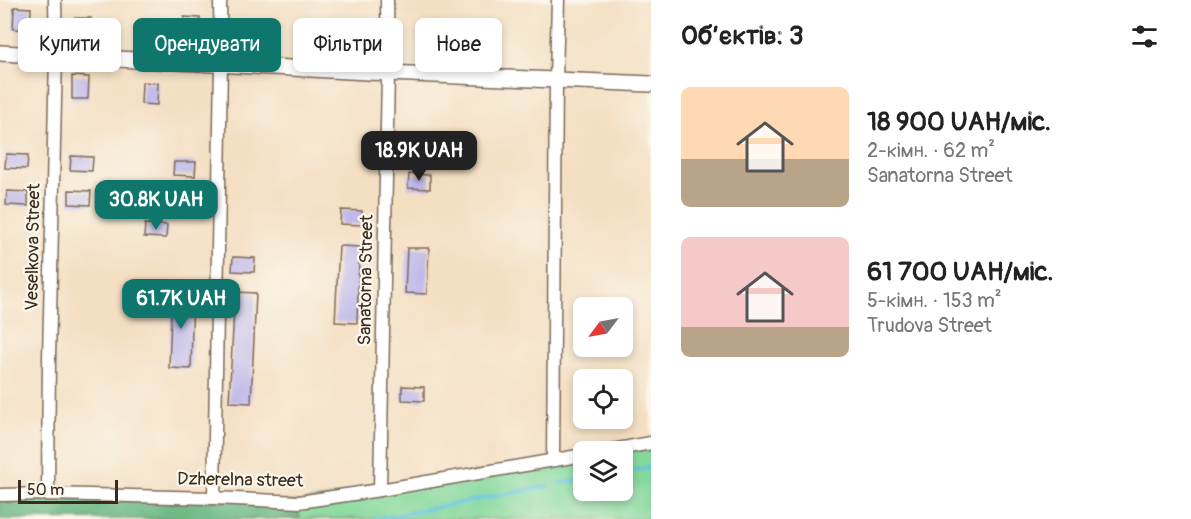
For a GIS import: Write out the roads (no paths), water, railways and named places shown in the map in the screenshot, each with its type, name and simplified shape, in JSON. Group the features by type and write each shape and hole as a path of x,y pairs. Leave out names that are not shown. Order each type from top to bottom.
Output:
{"street":[{"name":"Veselkova Street","path":"55,0 55,18"},
{"path":"220,0 220,18"},
{"name":"Sanatorna Street","path":"380,490 388,73 387,0"},
{"path":"553,460 558,0"},
{"path":"0,53 18,54"},
{"path":"281,67 651,84"},
{"name":"Veselkova Street","path":"48,494 56,72"},
{"path":"214,498 221,72"},
{"path":"633,446 651,443"},
{"name":"Dzherelna street","path":"0,495 48,494 299,501 380,490 573,457"}],"waterway":[{"path":"633,470 651,467"},
{"path":"560,483 573,481"},
{"path":"376,519 548,486"}]}
